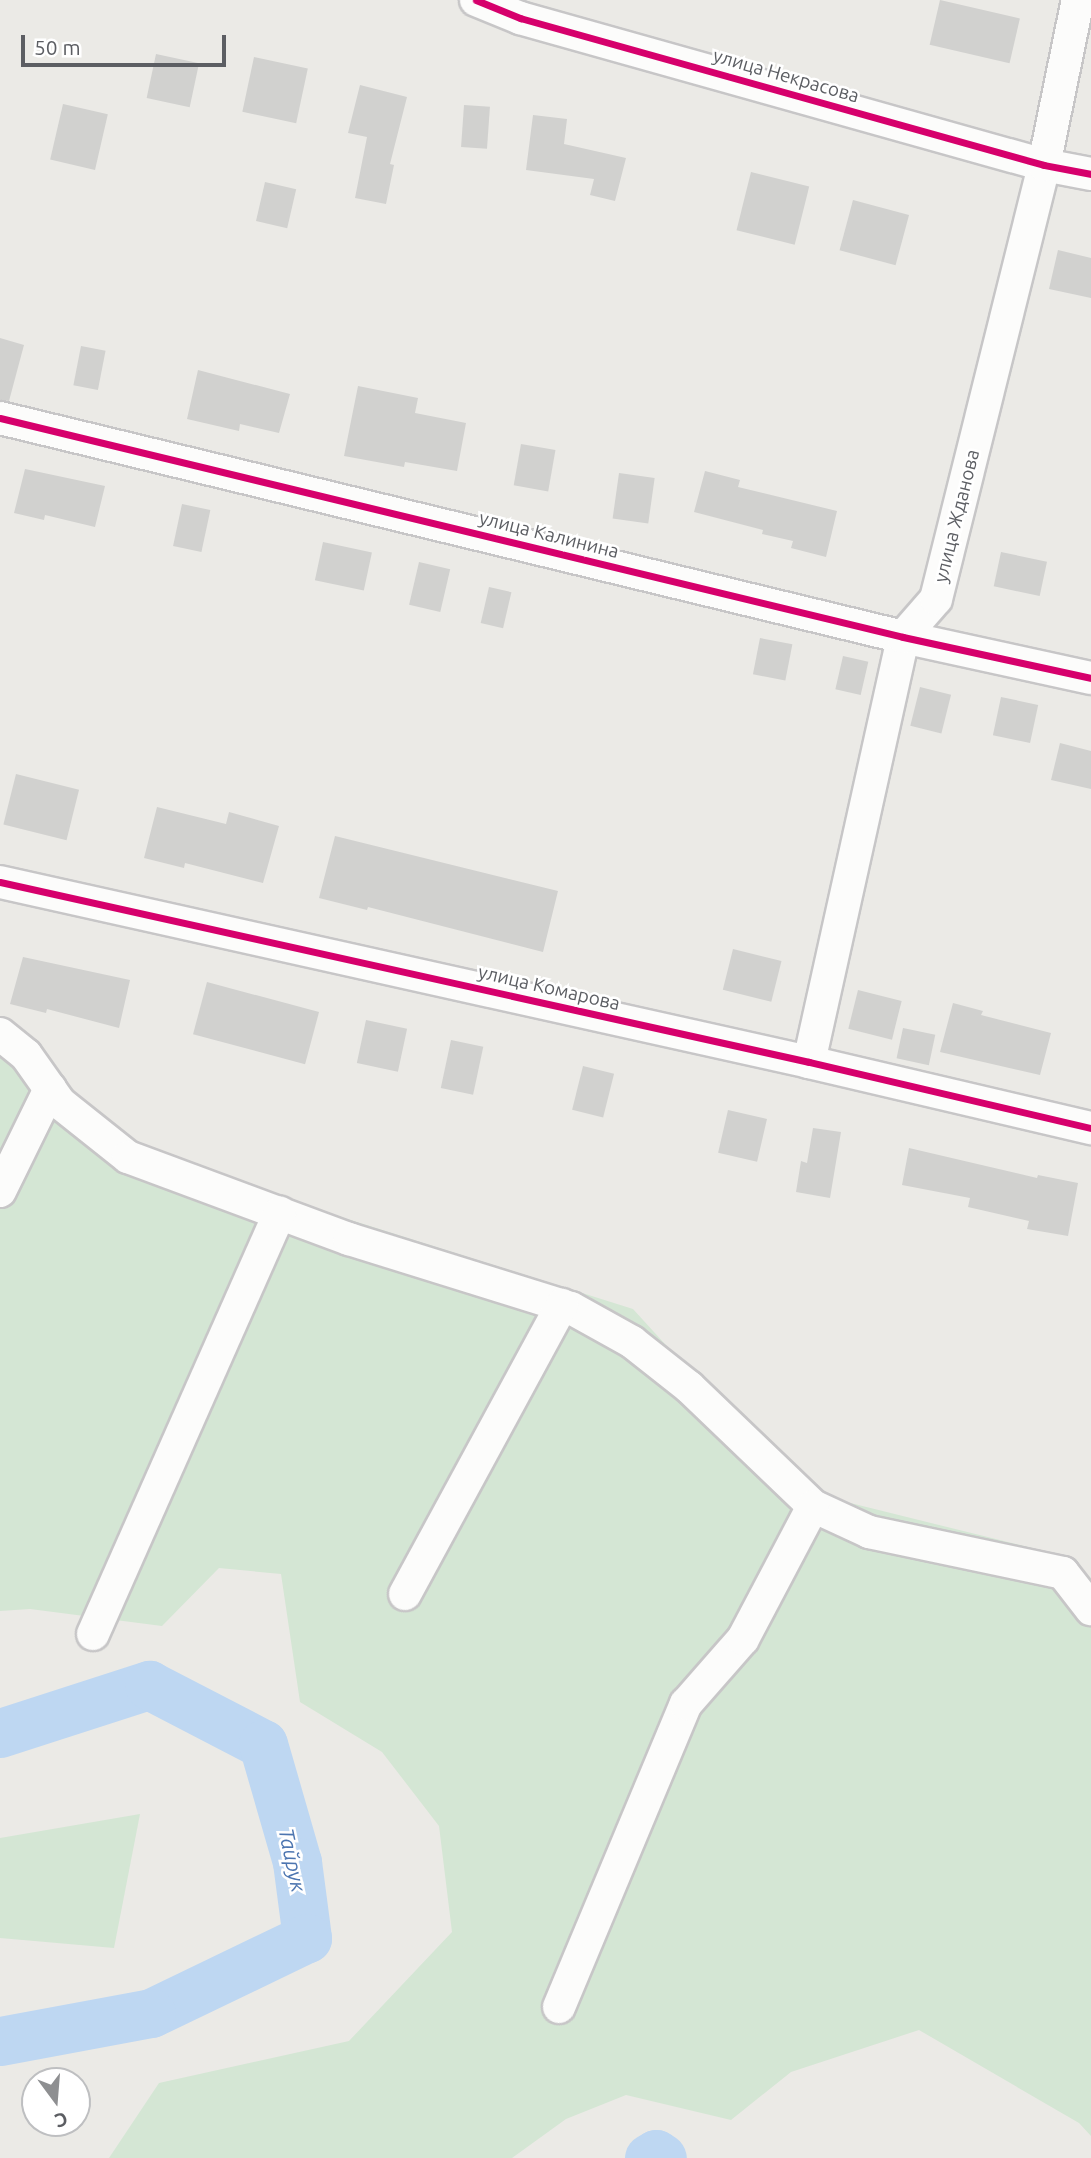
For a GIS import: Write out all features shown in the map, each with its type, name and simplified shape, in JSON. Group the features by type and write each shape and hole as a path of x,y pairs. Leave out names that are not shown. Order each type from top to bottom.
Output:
{"street":[{"name":"улица Некрасова","path":"476,0 520,18 1044,165 1091,174"},
{"name":"улица Жданова","path":"809,1062 903,636 936,599 1044,165 1078,0"},
{"name":"улица Калинина","path":"0,418 903,636 1091,678"},
{"name":"улица Комарова","path":"0,882 809,1062 1091,1128"},
{"path":"0,1034 26,1055 61,1103 128,1157 349,1239 562,1305 632,1342 689,1387 813,1506 869,1532 1063,1573 1091,1609"},
{"path":"0,1191 50,1089"},
{"path":"93,1634 280,1213"},
{"path":"405,1594 562,1305"},
{"path":"559,2007 686,1704 743,1639 813,1506"}],"green space":[{"path":"0,1034 157,1159 633,1309 798,1490 1076,1559 1091,1582 1091,2136 1079,2123 919,2030 791,2072 731,2120 626,2095 566,2119 512,2158 109,2158 159,2083 349,2041 452,1932 439,1826 382,1752 300,1702 281,1574 219,1568 162,1626 30,1609 0,1611"},
{"path":"140,1814 114,1948 0,1938 0,1838"}],"building":[{"path":"940,0 1020,18 1010,63 930,45"},
{"path":"156,54 199,63 190,107 147,98"},
{"path":"254,57 308,68 296,123 242,112"},
{"path":"360,85 407,97 390,164 394,165 386,204 355,198 367,137 348,133"},
{"path":"63,104 108,114 95,170 50,160"},
{"path":"464,105 490,107 487,149 461,147"},
{"path":"533,115 567,119 564,144 626,158 615,201 590,195 594,179 526,170"},
{"path":"751,172 809,187 795,245 736,230"},
{"path":"265,182 296,189 287,228 256,221"},
{"path":"853,200 909,215 896,265 840,250"},
{"path":"1058,250 1091,258 1091,298 1049,289"},
{"path":"0,338 24,345 9,401 0,400"},
{"path":"81,346 106,351 98,390 73,385"},
{"path":"198,370 290,394 279,433 240,424 239,431 187,419"},
{"path":"358,386 418,398 415,413 466,423 457,471 405,462 404,467 344,456"},
{"path":"521,444 555,450 548,491 514,485"},
{"path":"25,469 105,486 95,527 45,515 44,520 14,513"},
{"path":"705,471 740,480 738,487 837,511 826,557 791,548 793,541 762,534 763,530 694,512"},
{"path":"619,473 655,478 648,524 613,519"},
{"path":"182,504 210,510 201,552 173,546"},
{"path":"323,542 372,552 364,591 315,580"},
{"path":"1001,552 1047,562 1040,596 994,586"},
{"path":"419,562 450,569 440,612 409,605"},
{"path":"489,587 511,592 503,628 481,623"},
{"path":"760,638 792,644 785,681 753,674"},
{"path":"843,656 868,662 861,695 835,689"},
{"path":"920,687 951,695 941,734 910,726"},
{"path":"1001,697 1038,705 1030,743 993,735"},
{"path":"1060,743 1091,751 1091,789 1051,780"},
{"path":"16,774 79,790 66,840 3,824"},
{"path":"157,807 226,824 229,812 279,826 263,883 185,863 184,868 144,858"},
{"path":"335,836 558,891 543,952 368,907 367,910 319,898"},
{"path":"733,949 782,961 771,1002 723,990"},
{"path":"23,957 130,980 119,1028 47,1009 46,1013 10,1004"},
{"path":"207,982 319,1012 305,1064 193,1034"},
{"path":"858,990 902,1001 892,1040 848,1029"},
{"path":"953,1003 983,1011 981,1015 1051,1033 1040,1075 940,1052"},
{"path":"366,1020 407,1029 398,1072 357,1063"},
{"path":"903,1028 935,1035 929,1065 897,1058"},
{"path":"451,1040 483,1047 473,1095 441,1088"},
{"path":"583,1066 614,1074 603,1117 572,1110"},
{"path":"728,1110 767,1119 757,1162 718,1153"},
{"path":"813,1128 841,1132 830,1198 796,1192 801,1161 807,1163"},
{"path":"909,1148 1037,1178 1038,1175 1078,1183 1068,1236 1027,1229 1029,1221 968,1207 970,1198 902,1185"}],"waterway":[{"name":"Тайрук","path":"0,1733 149,1685 263,1744 297,1862 307,1938 151,2013 0,2041"},
{"name":"Тайрук","path":"649,2158 656,2154 662,2158"}],"cycle path":[{"path":"476,0 520,18 1044,165 1091,174"},
{"path":"0,418 903,637 1091,678"},
{"path":"0,882 809,1062 1091,1128"}]}
